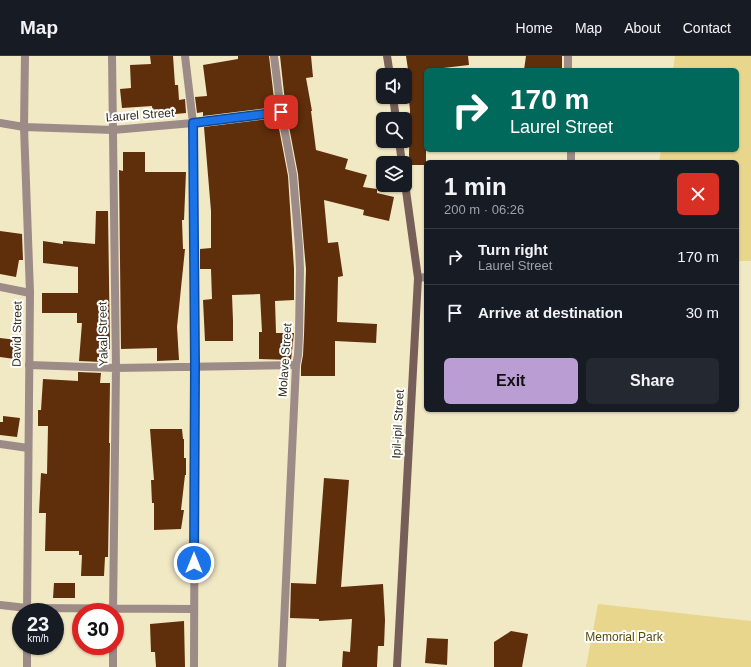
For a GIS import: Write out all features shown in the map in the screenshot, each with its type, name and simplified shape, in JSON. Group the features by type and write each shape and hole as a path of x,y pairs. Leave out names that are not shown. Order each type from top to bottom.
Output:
{"main road":[{"path":"387,56 389,68"},
{"name":"Ipil-ipil Street","path":"397,667 422,278 407,192"}],"street":[{"name":"David Street","path":"25,56 24,127 30,293 27,603"},
{"name":"Yakal Street","path":"112,56 116,368 113,603"},
{"path":"185,56 193,123 195,366 194,667"},
{"name":"Molave Street","path":"274,56 281,112 293,175 300,269 299,335 296,365 282,667"},
{"path":"568,56 568,68"},
{"name":"Laurel Street","path":"0,123 24,127 112,130 193,123 281,112"},
{"path":"0,287 30,293"},
{"path":"29,365 116,368 296,365"},
{"path":"0,444 28,448"},
{"path":"0,605 12,607"},
{"path":"124,610 194,609"},
{"path":"27,655 27,667"},
{"path":"113,655 113,667"}],"green space":[{"path":"675,56 751,56 751,261 739,261 739,160 659,160 661,152 739,152 739,68 673,68"},
{"name":"Memorial Park","path":"598,604 751,621 751,667 586,667"}],"building":[{"path":"150,56 173,56 175,85 178,85 179,100 185,99 186,113 153,116 152,106 122,108 120,89 131,88 130,65 151,64"},
{"path":"238,56 269,56 275,107 203,116 203,112 197,113 195,97 207,96 203,65 238,59"},
{"path":"280,56 311,56 313,77 306,78 312,111 316,150 348,159 345,169 367,175 363,187 376,189 377,193 394,197 389,221 363,215 364,210 324,200 328,243 338,242 343,276 338,277 337,322 377,324 376,343 335,341 335,376 301,376 306,269 298,174 286,111"},
{"path":"406,56 468,56 469,65 443,68 424,68 424,152 426,152 426,160 424,160 424,165 412,165 412,156 409,156 409,148 412,148 412,112 410,112 409,104 412,104 412,68 408,68"},
{"path":"526,56 562,56 562,68 524,68"},
{"path":"277,118 288,176 294,269 294,300 275,301 276,333 294,333 291,360 259,359 259,332 262,332 260,294 232,295 233,341 205,341 203,300 212,299 211,269 200,269 200,249 211,248 211,211 204,127"},
{"path":"123,152 145,152 145,172 186,172 184,220 182,220 183,249 185,249 177,327 179,360 157,361 157,348 121,349 119,170 123,171"},
{"path":"96,211 108,211 110,349 103,349 102,362 79,361 82,323 77,323 77,313 42,313 42,293 78,293 78,267 43,263 43,241 63,244 63,241 95,244"},
{"path":"0,231 22,234 23,260 19,260 16,277 0,274"},
{"path":"0,338 17,340 15,359 0,357"},
{"path":"78,372 101,373 100,383 110,383 108,557 105,557 104,576 81,576 82,555 79,555 79,551 45,551 46,513 39,513 41,473 47,474 48,426 38,426 38,410 41,410 43,379 78,381"},
{"path":"3,416 20,418 17,437 0,435 0,422 3,422"},
{"path":"150,429 182,429 184,439 184,458 186,458 186,475 181,510 184,510 181,529 154,530 154,503 152,503 151,480 154,480"},
{"path":"324,478 349,480 341,587 383,584 385,620 384,646 378,646 377,667 342,667 343,651 350,652 352,619 319,621 319,619 290,618 291,583 316,584"},
{"path":"54,583 75,583 75,598 53,598"},
{"path":"184,621 185,667 156,667 155,652 151,652 150,624"},
{"path":"511,631 528,634 522,667 494,667 494,642"},
{"path":"427,638 448,639 447,665 425,663"}],"route":[{"path":"194,563 195,366 193,123 281,112"}]}
